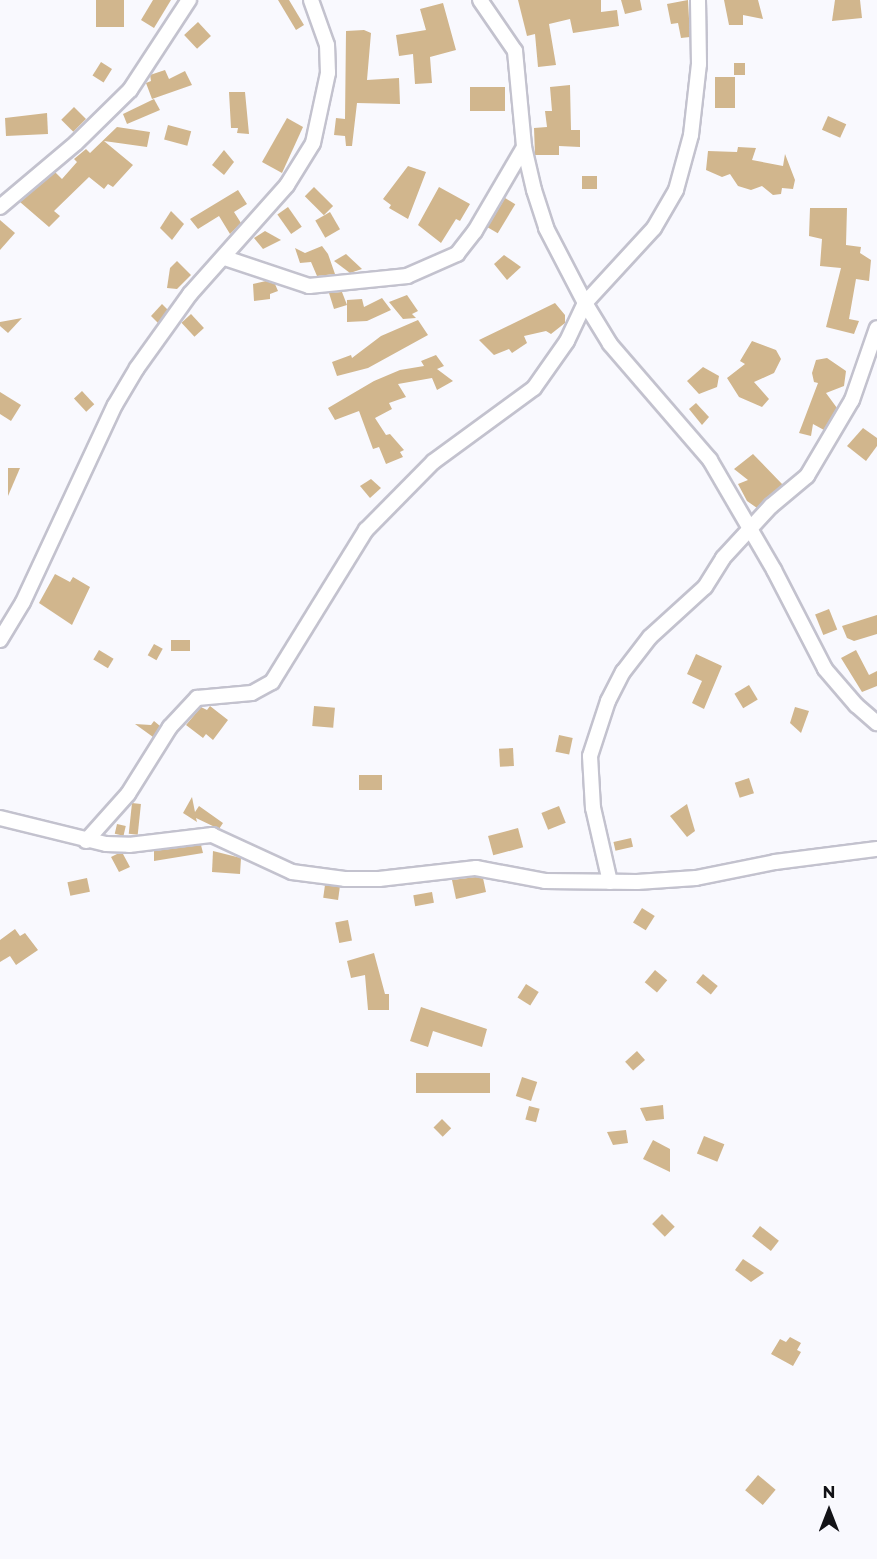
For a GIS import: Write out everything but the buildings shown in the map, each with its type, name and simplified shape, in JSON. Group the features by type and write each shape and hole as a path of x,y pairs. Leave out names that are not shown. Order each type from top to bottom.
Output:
{"street":[{"path":"0,207 76,143 130,90 189,0"},
{"path":"0,640 23,602 115,405 190,294 225,258 287,185 313,143 328,73 327,45 311,0"},
{"path":"480,0 515,51 524,147 546,228 585,303 610,344 710,460 750,528 825,669 856,705 877,723"},
{"path":"86,841 128,794 170,727 197,698 252,693 272,682 366,530 433,462 534,388 567,341 585,303 639,249 676,190 696,103 698,0"},
{"path":"225,258 309,286 408,276 457,254 476,231 524,147"},
{"path":"610,882 593,808 590,756 608,701 623,672 650,637 705,587 750,528 807,476 837,431 861,377 877,328"},
{"path":"0,818 86,841 129,845 212,835 292,872 334,878 379,879 476,868 545,881 610,882 696,878 775,862 877,849"}]}
